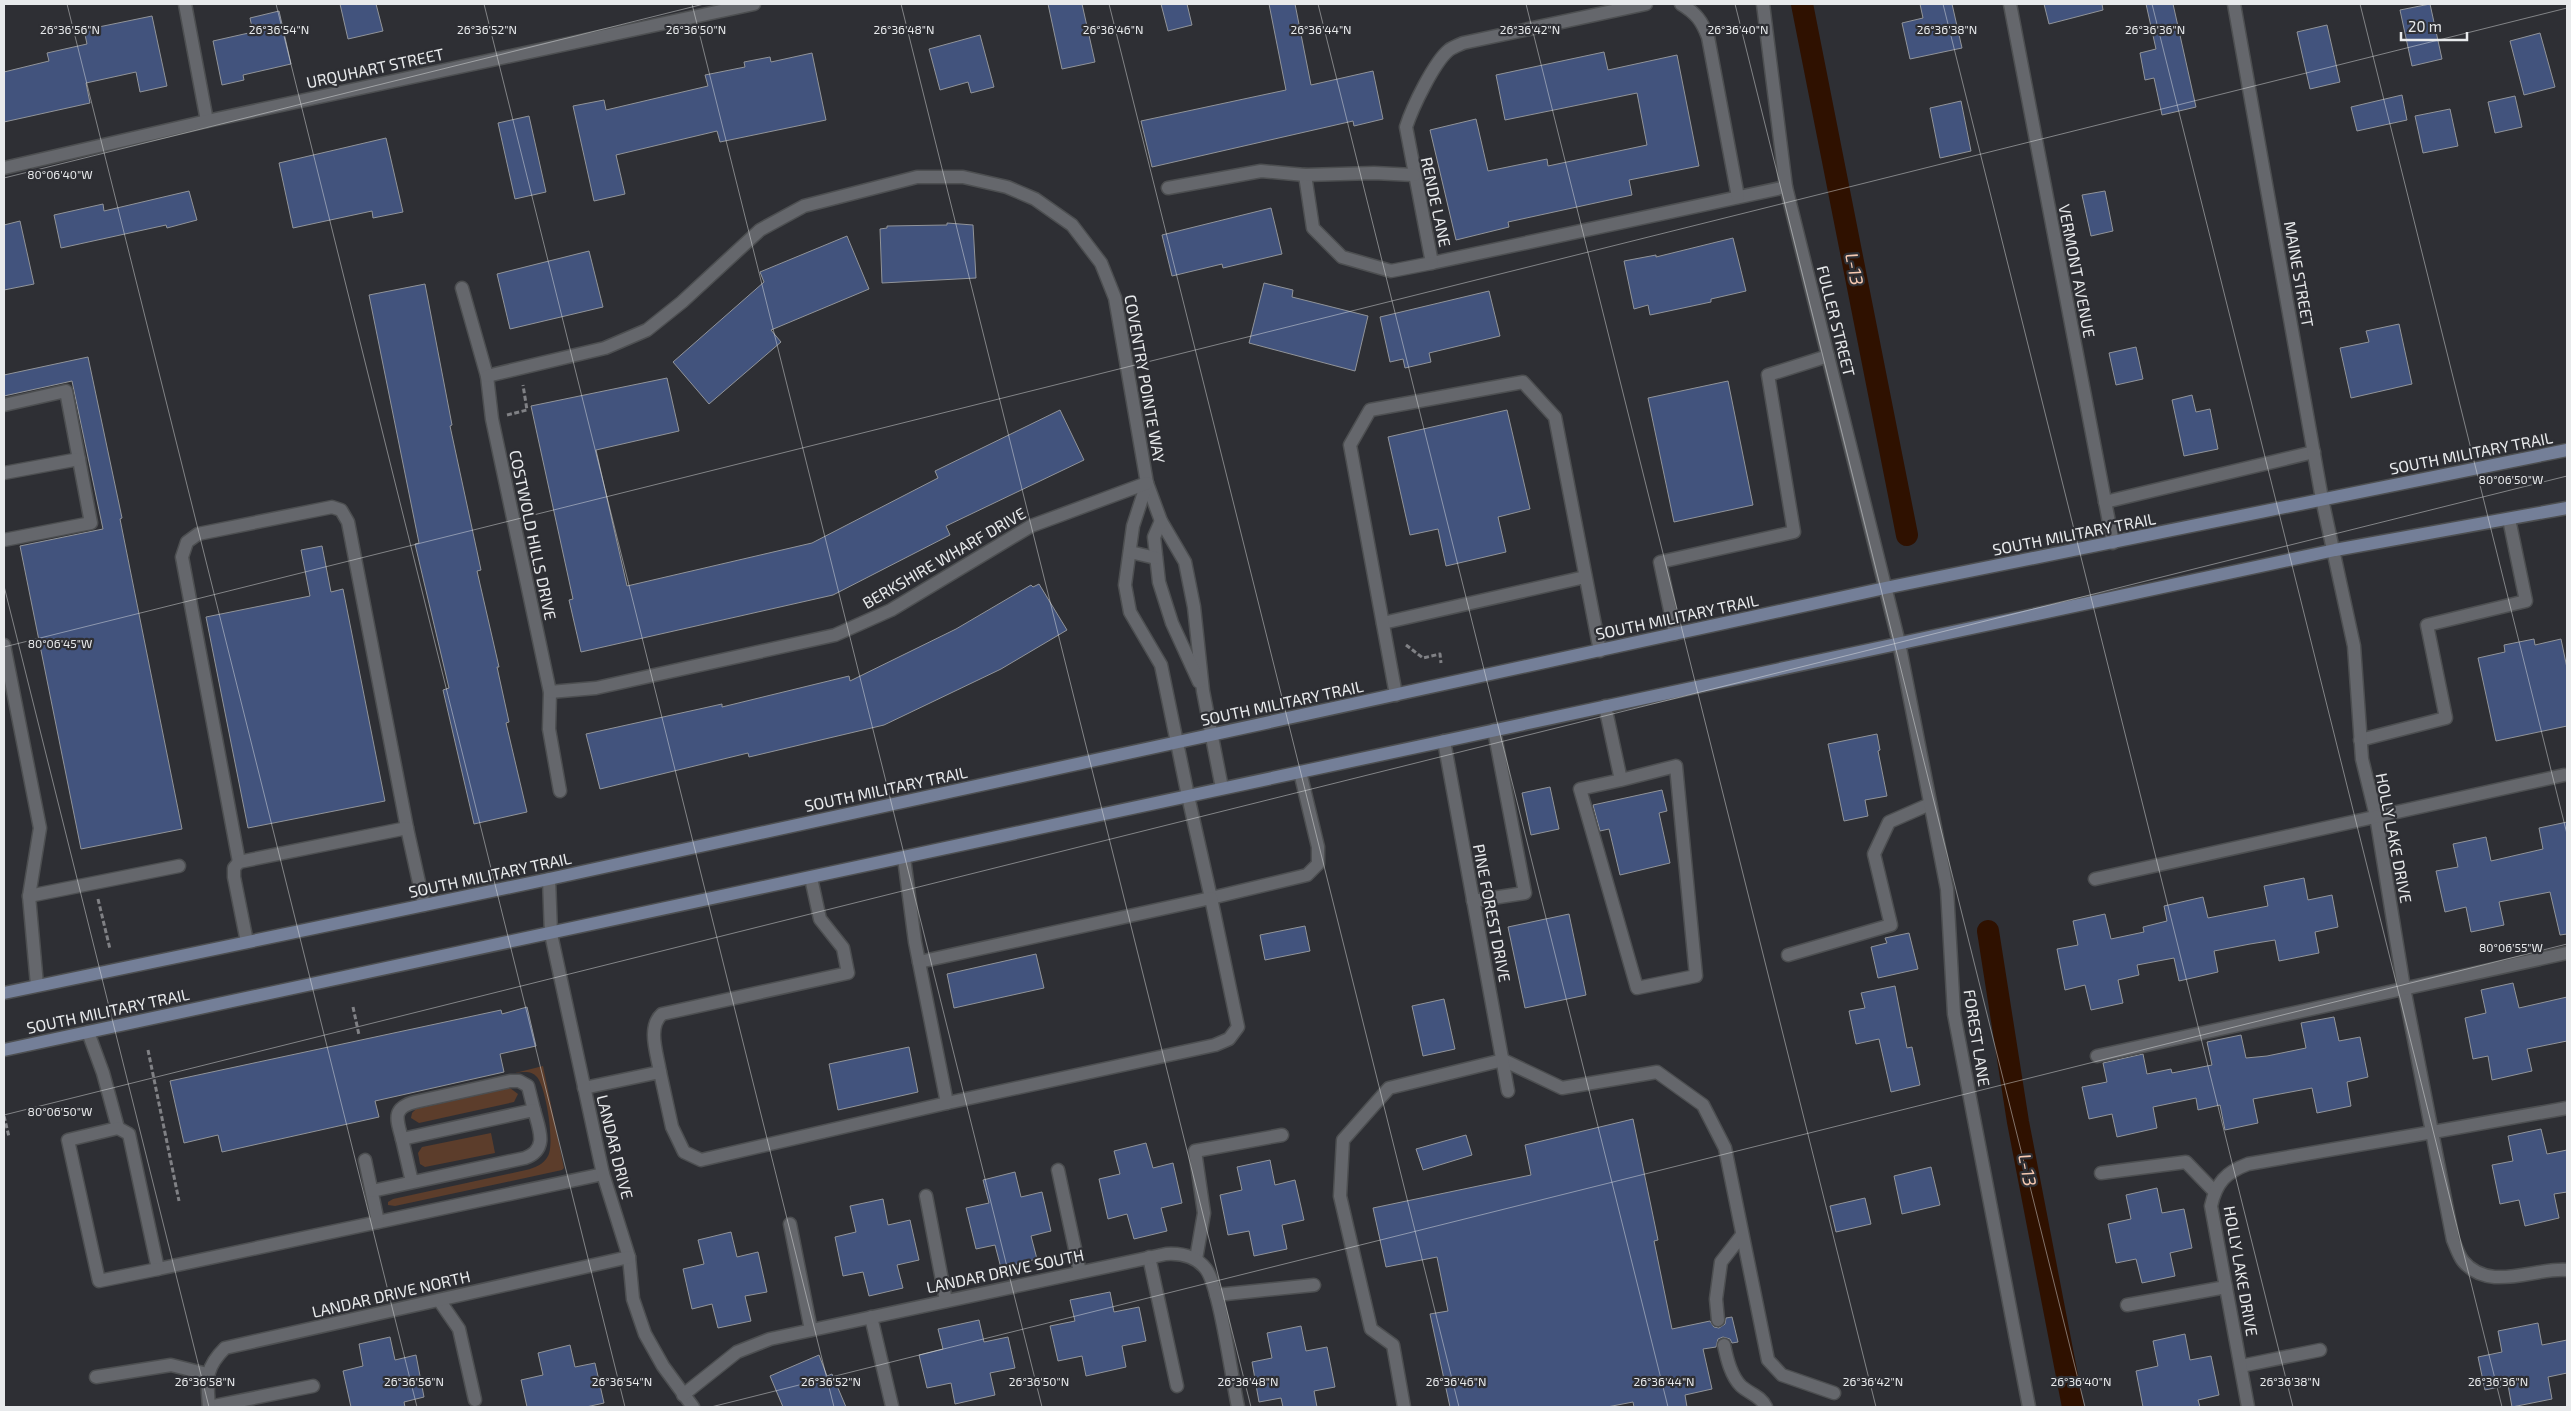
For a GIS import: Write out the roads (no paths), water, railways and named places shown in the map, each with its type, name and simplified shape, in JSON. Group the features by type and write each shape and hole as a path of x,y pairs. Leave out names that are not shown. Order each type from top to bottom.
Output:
{"main road":[{"name":"SOUTH MILITARY TRAIL","path":"4,993 549,879 1886,588 2113,544 2322,499 2567,450"},
{"name":"SOUTH MILITARY TRAIL","path":"4,1050 2335,550 2567,508"}],"street":[{"path":"185,4 207,121"},
{"name":"URQUHART STREET","path":"4,168 207,121 754,4"},
{"name":"RENDE LANE","path":"1646,4 1478,39 1449,50 1439,62 1411,112 1406,127 1432,263 1786,187"},
{"path":"1681,4 1693,11 1703,22 1708,37 1738,197"},
{"name":"FULLER STREET","path":"1763,4 1786,187 1899,643"},
{"name":"VERMONT AVENUE","path":"2010,4 2113,544"},
{"name":"MAINE STREET","path":"2234,4 2322,499 2335,550"},
{"path":"1168,188 1261,171 1305,175 1374,173 1414,175"},
{"path":"1305,175 1313,228 1342,257 1391,271 1432,263"},
{"name":"COVENTRY POINTE WAY","path":"487,376 605,348 647,330 682,302 760,230 804,206 917,177 963,177 1007,188 1035,199 1072,225 1101,264 1115,298 1147,483 1161,522 1185,562 1194,607 1203,691 1222,788"},
{"name":"COSTWOLD HILLS DRIVE","path":"462,288 487,376 492,419 550,692 549,729 560,791"},
{"path":"1675,634 1660,562 1794,532 1768,375 1828,356"},
{"path":"1396,695 1350,445 1370,410 1523,382 1555,417 1600,650"},
{"path":"4,406 66,391 91,523 4,540"},
{"path":"2105,502 2314,452"},
{"path":"4,473 79,459"},
{"name":"COVENTRY POINTE WAY","path":"947,1103 1215,1045 1228,1039 1238,1028 1161,666 1130,612 1125,585 1133,526 1147,483"},
{"name":"BERKSHIRE WHARF DRIVE","path":"550,692 596,688 836,635 891,610 1030,526 1147,483"},
{"path":"239,862 182,557 187,542 198,534 332,507 341,510 348,522 407,828 424,905"},
{"path":"2360,740 2446,718 2427,625 2526,601 2509,519"},
{"name":"COVENTRY POINTE WAY","path":"1161,522 1154,537 1159,582 1172,623 1203,691"},
{"name":"HOLLY LAKE DRIVE","path":"2335,550 2354,646 2360,740 2376,816 2404,988 2453,1240 2463,1261 2474,1271 2488,1276 2504,1277 2567,1269"},
{"path":"1130,552 1156,558"},
{"path":"1383,623 1585,577"},
{"name":"FOREST LANE","path":"1899,643 1946,889 1954,1014 2029,1407"},
{"path":"4,645 40,828 29,896 37,985"},
{"path":"1604,706 1621,780"},
{"path":"1473,901 1525,893 1494,730"},
{"name":"PINE FOREST DRIVE","path":"1444,741 1508,1091"},
{"path":"1676,766 1696,976 1636,988 1580,789 1621,780 1676,766"},
{"path":"919,962 1307,875 1318,864 1318,847 1300,772"},
{"path":"2095,879 2564,775"},
{"path":"1788,955 1891,925 1874,854 1888,822 1930,804"},
{"path":"247,942 234,877 234,868 239,862 407,828"},
{"path":"811,878 820,918 843,948 848,973 662,1014 655,1020 653,1028 672,1127 684,1152 702,1160 947,1103 919,962 904,858"},
{"path":"29,896 179,866"},
{"name":"LANDAR DRIVE","path":"549,879 551,934 603,1174 629,1257 633,1299 645,1334 663,1366 693,1407"},
{"path":"2098,1056 2567,953"},
{"path":"88,1032 103,1073 118,1128"},
{"path":"1404,1407 1393,1345 1371,1329 1340,1196 1343,1140 1389,1088 1503,1060 1562,1088 1657,1072 1703,1105 1725,1148 1768,1360 1782,1375 1834,1393"},
{"path":"584,1088 660,1072"},
{"path":"372,1191 532,1156 541,1145 542,1140 528,1086 520,1081 510,1081 406,1104 399,1110 397,1118 412,1182"},
{"path":"2432,1132 2567,1108"},
{"path":"402,1139 534,1110"},
{"path":"158,1269 129,1134 118,1128 68,1140 100,1281 158,1269 603,1174"},
{"name":"HOLLY LAKE DRIVE","path":"2248,1407 2211,1206 2214,1191 2222,1178 2234,1169 2248,1164 2432,1132"},
{"path":"1238,1407 1216,1295 1208,1270 1196,1259 1204,1213 1195,1151 1282,1135"},
{"path":"365,1160 378,1222"},
{"path":"2102,1173 2186,1162 2214,1191"},
{"path":"1058,1170 1080,1272"},
{"path":"926,1196 946,1301"},
{"path":"790,1224 811,1330"},
{"path":"1718,1320 1716,1299 1721,1262 1742,1235"},
{"name":"LANDAR DRIVE SOUTH","path":"684,1395 737,1352 753,1344 1149,1257 1181,1253 1196,1259"},
{"name":"LANDAR DRIVE NORTH","path":"207,1374 213,1360 225,1348 629,1257"},
{"path":"1149,1257 1177,1386"},
{"path":"1216,1295 1314,1285"},
{"path":"2127,1304 2226,1287"},
{"path":"439,1300 459,1329 475,1400"},
{"path":"870,1317 892,1406"},
{"path":"1724,1345 1728,1364 1741,1386 1763,1401 1766,1407"},
{"path":"2241,1366 2320,1350"},
{"path":"96,1377 171,1365 207,1374 209,1407 313,1386"}],"waterway":[{"name":"L-13","path":"1802,4 1907,535"},
{"name":"L-13","path":"1988,931 2018,1122 2073,1407"}]}
